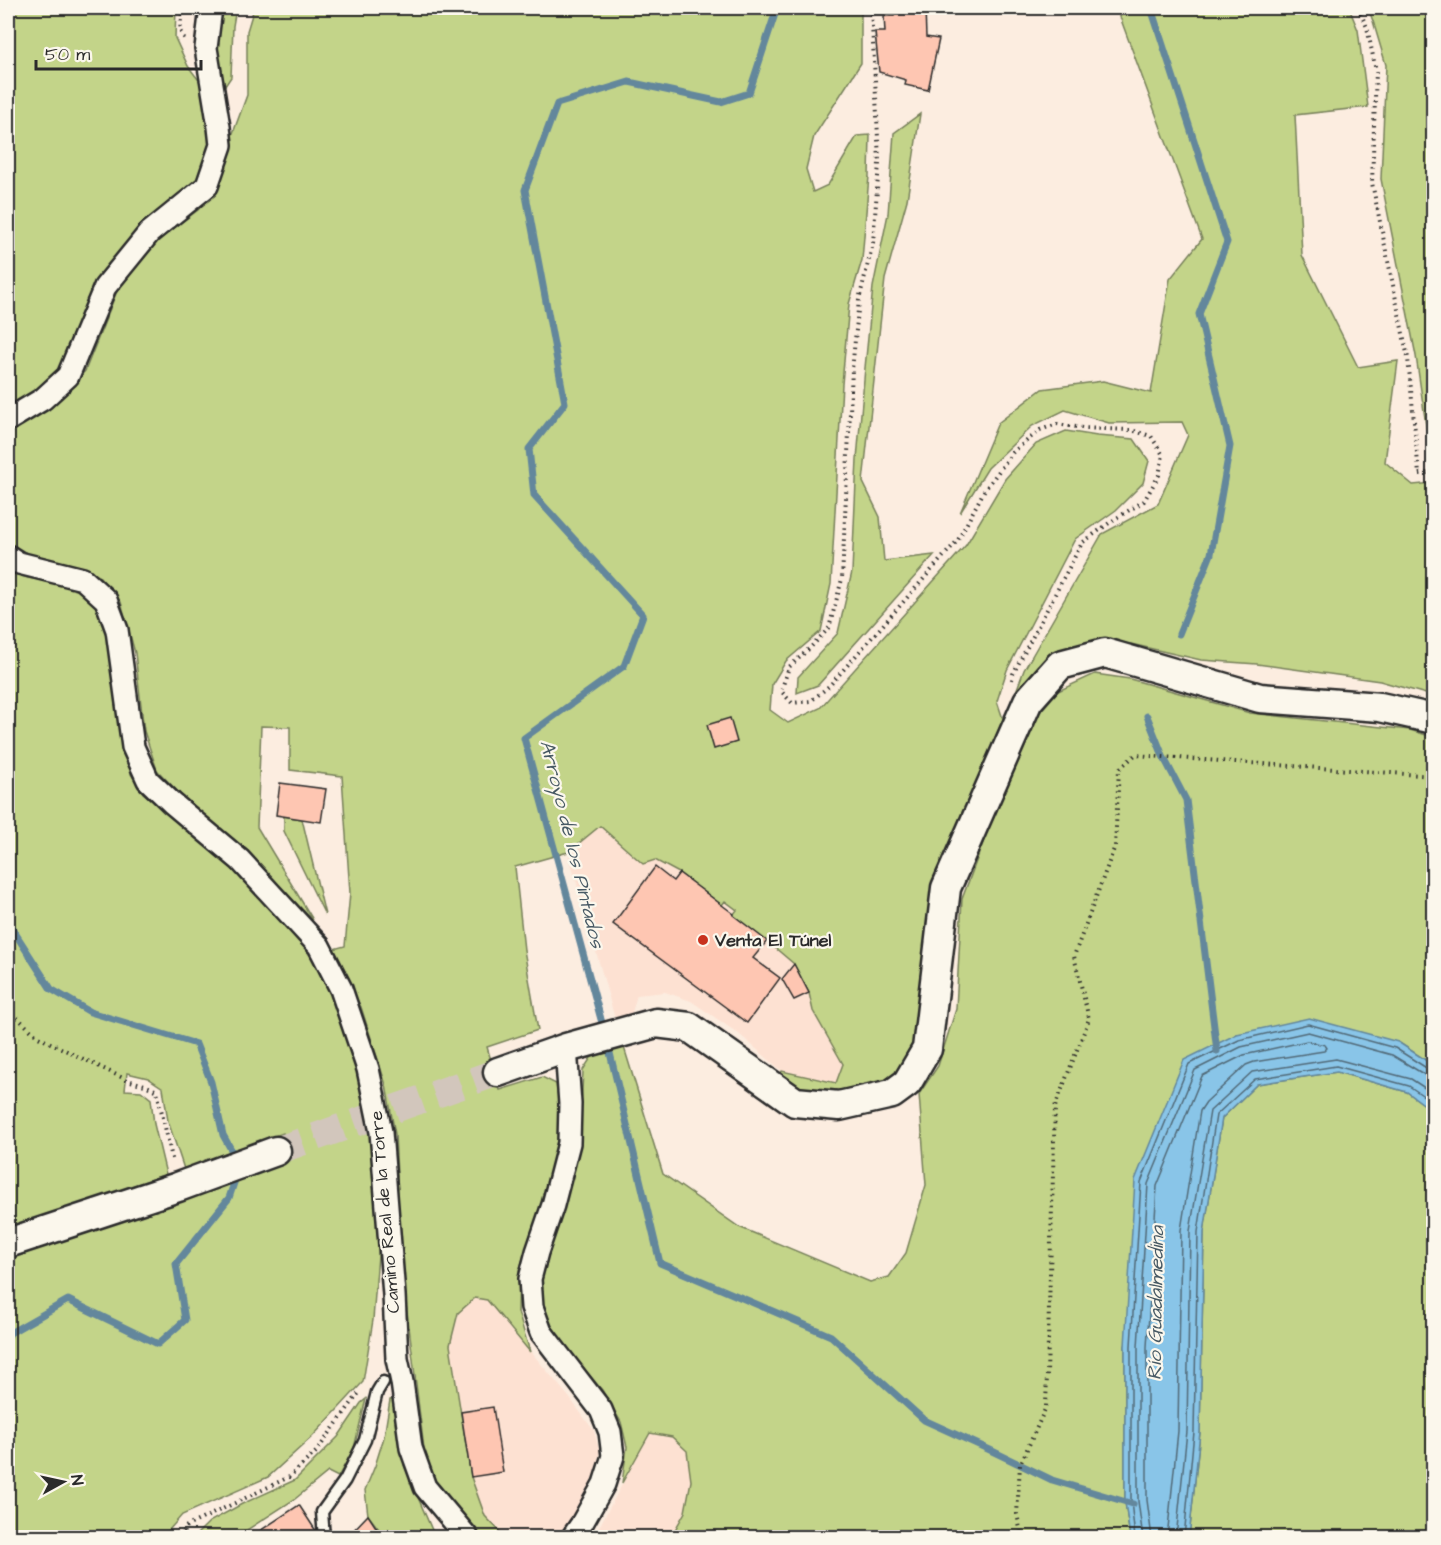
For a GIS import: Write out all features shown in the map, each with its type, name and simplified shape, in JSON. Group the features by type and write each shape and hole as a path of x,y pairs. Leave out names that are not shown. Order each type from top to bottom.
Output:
{"street":[{"path":"8,420 44,399 68,376 105,287 149,233 207,186 220,146 206,48 211,8"},
{"name":"Camino Real de la Torre","path":"8,556 19,563 83,579 106,600 117,630 133,747 148,780 240,860 254,875 319,946 341,989 368,1069 381,1132 397,1359 411,1448 425,1487 468,1538"},
{"path":"498,1072 566,1048 656,1023 688,1028 795,1102 839,1106 892,1094 907,1083 927,1049 946,888 1028,700 1060,665 1105,653 1260,698 1380,707 1434,719"},
{"path":"566,1048 570,1104 569,1143 530,1279 532,1307 542,1332 601,1410 610,1432 613,1456 604,1484 572,1538"},
{"path":"8,1243 178,1187 276,1151"}],"lane":[{"path":"324,1538 322,1512 345,1480 365,1440 377,1392 383,1382"}],"path":[{"path":"871,8 879,163 873,243 859,300 852,370 842,579 829,628 789,667 782,691 792,703 802,702 811,701 829,686 958,540 984,491 1013,452 1040,430 1057,424 1082,428 1131,430 1151,436 1163,455 1160,475 1144,501 1082,543 1013,674 1011,683"},
{"path":"1358,8 1367,27 1376,71 1372,183 1408,358 1419,474 1434,472"},
{"path":"1022,1538 1017,1514 1020,1465 1046,1407 1055,1107 1089,1019 1074,956 1115,846 1119,769 1135,755 1434,776"},
{"path":"8,1009 38,1036 127,1080 145,1085 157,1092 178,1187"},
{"path":"182,1538 185,1527 289,1477 316,1452 360,1392 383,1382"}],"shaded area":[{"path":"600,826 643,864 655,860 679,873 722,905 725,901 737,910 734,915 794,964 809,993 813,1011 843,1064 836,1083 782,1071 739,1034 691,1001 665,992 637,995 631,1016 615,1019 568,852"},
{"path":"475,1298 487,1300 569,1397 594,1431 600,1452 592,1481 567,1527 553,1537 505,1537 485,1516 471,1477 450,1345 458,1313"},
{"path":"650,1433 672,1437 687,1451 691,1481 685,1512 671,1537 593,1538"}],"green space":[{"path":"8,8 176,8 175,38 188,66 201,83 213,141 204,171 185,197 149,223 120,251 98,286 65,366 44,388 8,409"},
{"path":"219,8 236,8 231,77 225,86 217,56"},
{"path":"254,8 861,8 861,63 814,136 806,169 813,192 828,185 857,136 870,135 862,260 849,304 842,384 831,584 821,631 786,661 772,684 770,710 788,723 820,708 966,545 1005,479 1036,444 1066,431 1134,439 1149,461 1143,483 1116,510 1075,539 1007,670 997,701 1003,719 932,886 925,990 912,1050 893,1078 869,1090 836,1095 805,1090 778,1079 782,1071 836,1083 843,1064 813,1011 809,993 794,964 733,915 737,910 725,901 722,905 679,873 655,860 643,864 600,826 568,852 515,867 524,950 538,1030 487,1047 500,1090 542,1077 556,1084 560,1111 558,1148 519,1271 518,1312 530,1352 487,1300 475,1298 458,1313 450,1345 471,1477 485,1516 505,1537 476,1537 445,1503 425,1457 401,1262 395,1134 386,1085 361,1007 330,950 345,946 350,893 342,776 290,770 290,727 261,726 257,827 313,920 157,770 144,731 135,653 121,602 99,576 67,564 17,551 8,544 8,431 46,409 85,371 123,276 153,244 198,210 219,183 229,144 247,95 247,31"},
{"path":"1122,8 1349,8 1358,30 1368,107 1295,115 1302,255 1358,367 1398,361 1385,462 1413,485 1433,483 1433,696 1380,681 1257,664 1201,660 1131,644 1083,646 1014,697 1024,670 1102,534 1158,504 1188,435 1182,422 1109,423 1065,410 1032,426 988,468 960,513 998,423 1042,389 1103,381 1151,393 1170,279 1202,239 1120,17"},
{"path":"1368,8 1433,8 1433,455 1430,453 1416,356 1381,179 1386,65"},
{"path":"920,114 907,200 885,279 863,482 880,517 884,561 934,555 818,685 797,693 798,677 838,633 852,572 857,459 865,368 873,287 888,214 894,133"},
{"path":"8,572 70,585 95,603 109,630 116,663 131,774 143,793 216,853 260,895 300,941 333,988 367,1098 380,1229 373,1320 363,1382 313,1436 268,1477 182,1515 163,1537 8,1537 8,1258 286,1160 283,1133 184,1169 168,1121 163,1088 148,1078 127,1073 125,1090 141,1091 151,1099 154,1124 166,1174 8,1230"},
{"path":"1095,674 1130,679 1250,713 1410,730 1433,737 1433,1065 1398,1042 1237,1034 1125,1346 1125,1502 1130,1537 671,1537 685,1512 691,1481 687,1451 672,1437 650,1433 622,1483 627,1447 621,1422 602,1390 560,1340 545,1313 540,1285 544,1260 571,1178 580,1132 583,1070 592,1056 623,1044 663,1174 739,1227 870,1282 889,1277 906,1253 926,1185 919,1094 938,1066 956,1009 962,899 1033,720 1058,691"},
{"path":"284,816 302,819 325,915 284,831"},
{"path":"1337,1072 1407,1092 1433,1111 1433,1537 1189,1538 1200,1432 1204,1232 1222,1118 1257,1084"},
{"path":"366,1399 354,1448 338,1477 328,1472 295,1499 236,1537 194,1537 209,1522 295,1480 338,1437"},
{"path":"399,1399 404,1465 435,1537 385,1537 368,1515 365,1490 384,1437 390,1400"}],"water":[{"name":"Río Guadalmedina","path":"1309,1018 1398,1042 1433,1065 1433,1111 1407,1092 1337,1072 1257,1084 1222,1118 1204,1232 1200,1432 1189,1537 1130,1537 1125,1502 1125,1346 1135,1180 1184,1060 1237,1034"}],"building":[{"path":"894,8 925,8 926,37 939,39 928,90 905,85 906,80 879,72 875,32 885,32 884,16 894,16"},
{"path":"730,718 737,742 714,749 707,725"},
{"path":"280,783 326,789 321,822 276,815"},
{"path":"655,867 673,881 679,873 767,941 753,958 780,978 747,1023 613,924"},
{"path":"794,964 809,993 794,1000 782,979"},
{"path":"493,1407 503,1472 471,1477 461,1412"},
{"path":"299,1505 316,1531 316,1538 249,1538"},
{"path":"368,1515 383,1538 346,1538"}],"waterway":[{"name":"Arroyo de los Pintados","path":"602,1023 524,738 624,666 643,615 534,495 529,449 565,403 525,190 557,104 629,82 721,102 749,93 777,8"},
{"path":"1151,8 1227,242 1199,314 1230,446 1211,554 1179,634"},
{"path":"1147,716 1163,756 1186,800 1217,1051"},
{"path":"8,922 51,989 90,1012 196,1044 211,1082 223,1135 233,1153"},
{"name":"Arroyo de los Pintados","path":"610,1053 660,1263 831,1336 924,1420 1052,1480 1133,1504"},
{"path":"8,1337 10,1333 68,1300 158,1344 185,1320 176,1264 229,1198 235,1180"}],"tunnel":[{"path":"276,1151 498,1072"}],"place":[{"name":"Venta El Túnel","path":"703,940"}]}
